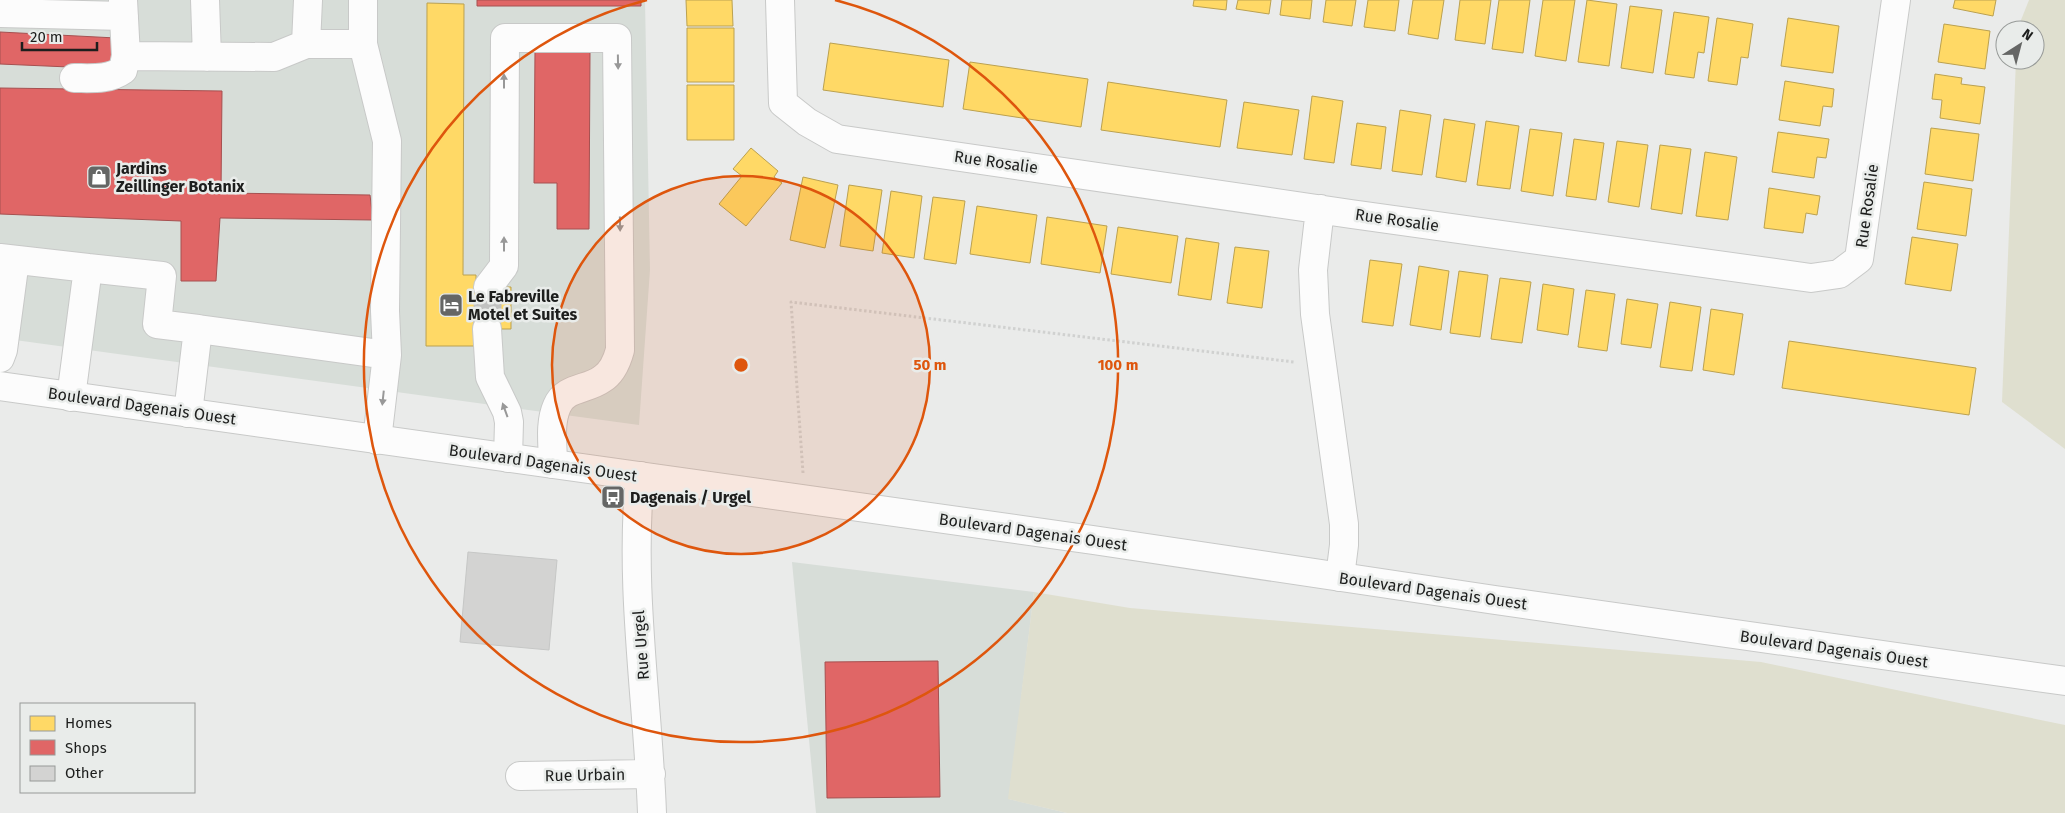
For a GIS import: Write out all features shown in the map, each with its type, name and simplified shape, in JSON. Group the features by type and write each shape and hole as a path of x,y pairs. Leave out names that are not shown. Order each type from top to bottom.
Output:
{"street":[{"path":"205,0 207,57"},
{"path":"306,44 308,0"},
{"path":"363,0 363,44 387,141 385,311 387,355 377,440"},
{"name":"Rue Rosalie","path":"780,0 783,103 807,122 837,138 1320,209 1811,278 1840,274 1860,259 1896,0"},
{"path":"0,13 124,8 126,56 123,70 109,77 74,78"},
{"path":"488,287 504,266 504,38 617,38 620,350 612,370 602,379 569,392 557,406 553,429 553,464"},
{"path":"126,56 274,57 306,44 363,44"},
{"path":"1320,209 1313,270 1315,314 1344,524 1344,545 1340,577"},
{"path":"0,358 3,350 7,259 162,276 157,324 387,355"},
{"path":"72,397 88,268"},
{"path":"188,413 198,329"},
{"path":"487,329 490,377 507,412 509,422 508,458"},
{"name":"Boulevard Dagenais Ouest","path":"0,386 802,499 2065,681"},
{"name":"Rue Urgel","path":"640,476 637,507 639,614 652,813"},
{"name":"Rue Urbain","path":"520,776 650,774"}],"path":[{"path":"802,499 803,460 791,302 1322,365"}],"shaded area":[{"path":"0,0 645,0 650,270 639,425 0,338"},
{"path":"792,562 1034,592 1009,799 1067,813 816,813"}],"green space":[{"path":"2029,0 2065,0 2065,449 2002,402 2016,70 2045,70 2045,20 2021,20"},
{"path":"1034,592 1130,608 1761,662 2065,725 2065,813 1067,813 1008,799"}],"building: Homes":[{"path":"686,0 732,0 733,26 687,26"},
{"path":"1194,0 1227,0 1226,10 1193,6"},
{"path":"1238,0 1271,0 1269,14 1236,9"},
{"path":"1282,0 1312,0 1310,19 1280,15"},
{"path":"1326,0 1356,0 1352,26 1323,22"},
{"path":"1368,0 1399,0 1395,31 1364,27"},
{"path":"1413,0 1444,0 1438,39 1408,34"},
{"path":"1460,0 1491,0 1485,44 1455,40"},
{"path":"1499,0 1530,0 1523,53 1492,49"},
{"path":"1543,0 1575,0 1566,61 1535,56"},
{"path":"1587,0 1617,4 1609,66 1578,62"},
{"path":"1955,0 1996,0 1993,16 1953,8"},
{"path":"427,3 464,4 463,275 476,275 476,287 511,287 511,329 479,329 478,346 426,346"},
{"path":"1630,6 1662,10 1653,73 1621,68"},
{"path":"1674,12 1709,17 1704,53 1698,52 1694,78 1665,74"},
{"path":"1717,18 1753,24 1748,58 1741,57 1737,85 1708,81"},
{"path":"1788,18 1839,26 1833,73 1781,66"},
{"path":"1944,24 1990,31 1985,69 1938,62"},
{"path":"687,28 734,28 734,82 687,82"},
{"path":"830,43 949,60 943,107 823,90"},
{"path":"970,62 1088,79 1081,127 963,109"},
{"path":"1935,74 1962,78 1961,84 1985,87 1980,124 1940,118 1942,100 1932,99"},
{"path":"1785,81 1834,89 1832,107 1823,106 1820,126 1779,120"},
{"path":"1108,82 1227,100 1220,147 1101,130"},
{"path":"687,85 734,85 734,140 687,140"},
{"path":"1312,96 1343,101 1334,163 1304,159"},
{"path":"1244,102 1299,110 1292,155 1237,148"},
{"path":"1400,110 1431,115 1422,175 1392,171"},
{"path":"1444,119 1475,124 1466,182 1436,177"},
{"path":"1486,121 1519,126 1510,189 1477,185"},
{"path":"1357,123 1386,127 1381,169 1351,165"},
{"path":"1931,128 1979,134 1973,181 1925,174"},
{"path":"1530,129 1562,133 1553,196 1521,191"},
{"path":"1778,132 1829,139 1826,158 1817,157 1814,178 1772,172"},
{"path":"1574,139 1604,143 1596,200 1566,196"},
{"path":"1617,141 1648,145 1639,207 1608,202"},
{"path":"1660,145 1691,149 1682,214 1651,209"},
{"path":"751,148 778,171 774,177 782,183 746,226 719,204 742,176 733,169"},
{"path":"1705,152 1737,157 1728,220 1696,216"},
{"path":"803,177 838,185 825,248 790,240"},
{"path":"1924,182 1972,189 1966,236 1917,229"},
{"path":"849,185 882,190 873,251 840,246"},
{"path":"1769,188 1820,196 1817,215 1806,213 1803,233 1764,228"},
{"path":"891,191 922,196 914,258 882,253"},
{"path":"933,197 965,201 956,264 924,259"},
{"path":"977,206 1037,215 1030,263 970,254"},
{"path":"1047,217 1107,226 1100,273 1041,264"},
{"path":"1118,227 1178,236 1171,283 1111,274"},
{"path":"1912,237 1958,244 1951,291 1905,284"},
{"path":"1186,238 1219,243 1211,300 1178,295"},
{"path":"1235,247 1269,251 1262,308 1227,303"},
{"path":"1370,260 1402,264 1393,326 1362,322"},
{"path":"1419,266 1449,271 1441,330 1410,325"},
{"path":"1459,271 1488,275 1480,337 1450,333"},
{"path":"1500,278 1531,282 1522,343 1491,339"},
{"path":"1543,284 1574,289 1568,335 1537,330"},
{"path":"1586,290 1615,294 1607,351 1578,347"},
{"path":"1627,299 1658,304 1651,348 1621,344"},
{"path":"1670,302 1701,307 1692,371 1660,367"},
{"path":"1711,309 1743,314 1734,375 1703,370"},
{"path":"1789,341 1976,368 1969,415 1782,388"}],"building: Shops":[{"path":"477,0 641,0 641,6 477,6"},
{"path":"0,32 116,38 115,69 0,64"},
{"path":"535,50 590,51 589,229 557,229 557,183 534,183"},
{"path":"0,88 222,91 221,193 370,195 373,220 220,218 216,281 181,281 181,221 0,214"},
{"path":"938,661 940,797 827,798 825,662"}],"building: Other":[{"path":"468,552 557,560 549,650 460,642"}],"tunnel":[{"path":"487,329 488,287"}],"place":[{"name":"Jardins Zeillinger Botanix","path":"99,177"},
{"name":"Le Fabreville Motel et Suites","path":"451,305"},
{"name":"Dagenais / Urgel","path":"613,497"}]}
